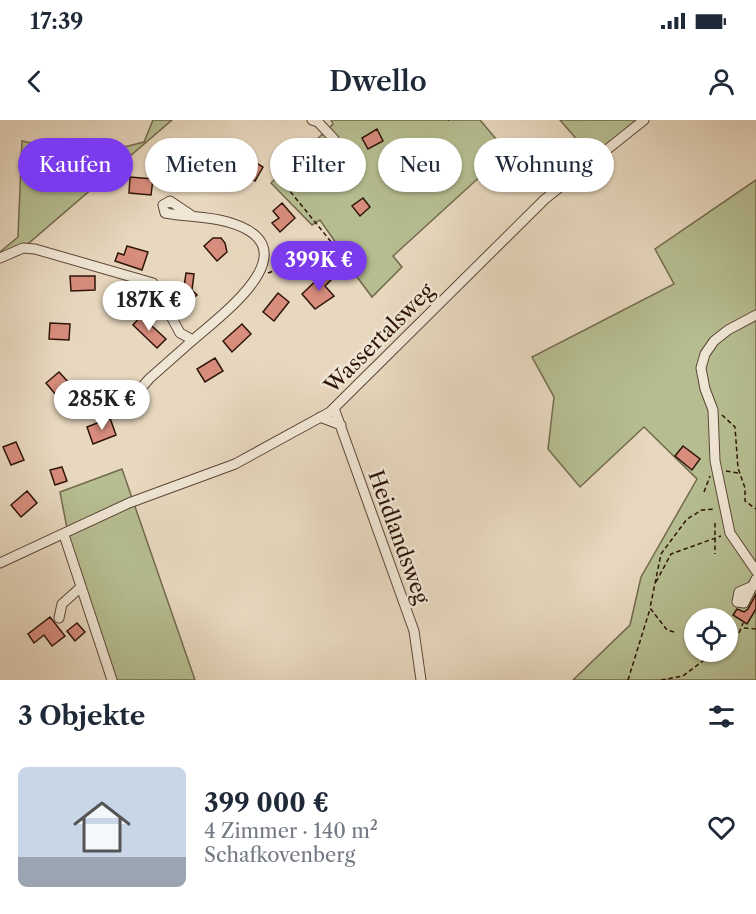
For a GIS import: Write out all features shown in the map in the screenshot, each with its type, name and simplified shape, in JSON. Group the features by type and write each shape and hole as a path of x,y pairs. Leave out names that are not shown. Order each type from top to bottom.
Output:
{"street":[{"path":"312,120 318,122 332,138"},
{"name":"Wassertalsweg","path":"0,563 129,503 235,464 334,408 545,199 644,120"},
{"path":"132,398 150,378 237,301 259,277 264,265 264,252 251,233 231,223 191,215"},
{"path":"0,258 22,248 35,249 153,283 180,333 193,340"},
{"path":"756,315 728,330 714,341 705,354 702,377 713,410 715,463 730,533 756,571"},
{"name":"Heidlandsweg","path":"334,408 414,631 421,680"},
{"path":"320,417 341,425"},
{"path":"64,535 112,680"},
{"path":"59,618 62,604 81,587"}],"path":[{"path":"259,277 337,249 291,192"},
{"path":"713,410 727,417 735,427 745,501 756,509"},
{"path":"704,492 715,463 726,472 740,474"},
{"path":"656,583 655,575 661,554 687,519 702,510 724,509"},
{"path":"715,523 716,554"},
{"path":"628,680 656,583 671,554 730,533"},
{"path":"650,608 667,630 674,632"},
{"path":"738,633 743,628 743,623"},
{"path":"743,628 756,629"},
{"path":"661,680 683,676 701,662"}],"green space":[{"path":"153,120 172,120 151,138 146,138"},
{"path":"331,120 480,120 495,138 474,138 474,182 393,256 402,267 372,297 340,254 341,250 320,220 312,225 280,192 366,192 366,138 318,138 333,124"},
{"path":"560,120 640,120 614,140 614,138 576,138"},
{"path":"145,140 145,143 133,154 133,145 144,142"},
{"path":"756,180 756,680 573,680 630,625 641,577 697,479 644,427 580,487 548,449 554,397 532,357 674,284 655,249"},
{"path":"20,192 88,192 23,248 0,258 0,252 18,237"},
{"path":"122,469 195,680 113,680 70,544 60,492"}],"building":[{"path":"377,129 382,138 378,138 378,144 368,149 366,138 362,138"},
{"path":"258,164 263,167 258,176"},
{"path":"133,177 145,178 145,192 151,192 151,195 129,193 133,192"},
{"path":"363,198 370,207 360,216 352,206"},
{"path":"282,203 295,218 280,232 272,223 279,218 273,211"},
{"path":"213,238 221,238 227,252 217,261 204,246"},
{"path":"127,246 148,252 142,270 115,261 118,253 124,255"},
{"path":"325,272 332,279 325,286 334,296 315,309 302,294"},
{"path":"186,273 194,274 192,290 197,295 184,306 174,295 184,287"},
{"path":"70,276 95,276 95,290 71,291"},
{"path":"278,293 289,302 274,321 263,312"},
{"path":"141,316 166,339 157,348 133,325"},
{"path":"50,323 70,324 69,340 49,339"},
{"path":"242,324 251,334 232,352 223,341"},
{"path":"215,358 223,371 205,382 197,369"},
{"path":"59,372 70,384 56,395 46,383"},
{"path":"110,418 116,435 93,444 87,427"},
{"path":"16,442 24,460 11,465 3,447"},
{"path":"683,446 700,459 692,470 675,456"},
{"path":"62,467 67,481 55,485 50,470"},
{"path":"27,491 37,503 21,517 11,505"},
{"path":"756,594 756,609 747,624 738,618 738,609 744,612"},
{"path":"50,617 65,636 52,646 44,635 34,643 28,634"},
{"path":"77,623 85,632 75,641 67,631"}]}
